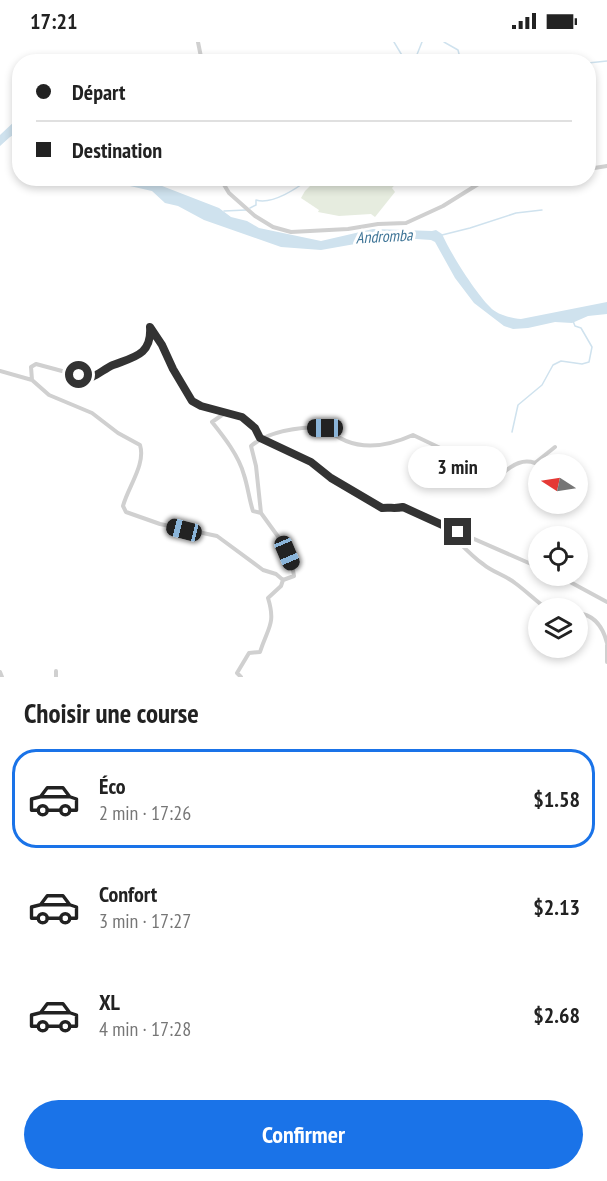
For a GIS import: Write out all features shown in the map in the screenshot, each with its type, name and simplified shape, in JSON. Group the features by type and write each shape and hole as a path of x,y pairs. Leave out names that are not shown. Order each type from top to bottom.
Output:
{"street":[{"path":"225,186 229,193 255,216 273,227 291,232 348,230 378,224 400,224 443,206 475,186"},
{"path":"32,380 32,367 36,364 88,378 111,366 132,360 149,343 150,327 192,401 242,417 255,428 260,438 311,462 331,478 382,508 403,507 528,563"},
{"path":"0,370 32,380 49,395 92,413 118,433 140,445 142,452 140,460 123,506 126,512 160,524 217,536 263,570 276,574 283,580"},
{"path":"225,413 212,422 240,465 253,511 261,513"},
{"path":"283,580 294,576 292,564 282,542 261,513 256,466 251,446 260,438 302,427 325,428 337,438 361,446 394,443 413,435 457,456 504,472 515,464 528,461 535,463 555,447"},
{"path":"438,523 485,566 517,584 532,598"},
{"path":"241,677 237,673 249,653 260,652 273,620 268,598 281,586 283,580"},
{"path":"577,586 607,602"},
{"path":"588,615 598,623 607,644 607,662"},
{"path":"0,672 2,677"}],"shaded area":[{"path":"310,186 394,186 392,188 395,192 375,217 371,214 339,216 318,212 319,210 301,198"}],"water":[{"path":"12,124 12,136 0,146 0,135"},
{"name":"Andromba","path":"130,186 162,186 219,208 231,217 247,221 259,228 321,241 373,229 436,230 442,234 477,292 493,310 500,314 521,319 607,302 607,314 588,316 572,323 555,322 513,329 504,326 474,303 455,278 435,242 431,240 402,238 321,250 281,247 204,220 178,206 165,203 152,191"}],"waterway":[{"path":"394,42 401,54"},
{"path":"417,54 422,42"},
{"path":"444,42 458,50 459,54"},
{"path":"596,62 607,61"},
{"path":"250,208 256,205 256,200 277,198 299,186"},
{"path":"224,211 246,210"},
{"path":"442,235 516,213 542,210"},
{"path":"512,432 518,405 542,385 553,365 561,361 582,364 589,362 592,347 581,328 575,326 573,321"}],"route":[{"path":"79,375 92,377 111,366 132,360 149,343 150,327 192,401 201,406 242,417 255,428 260,438 311,462 331,478 382,508 403,507 458,532"}]}
